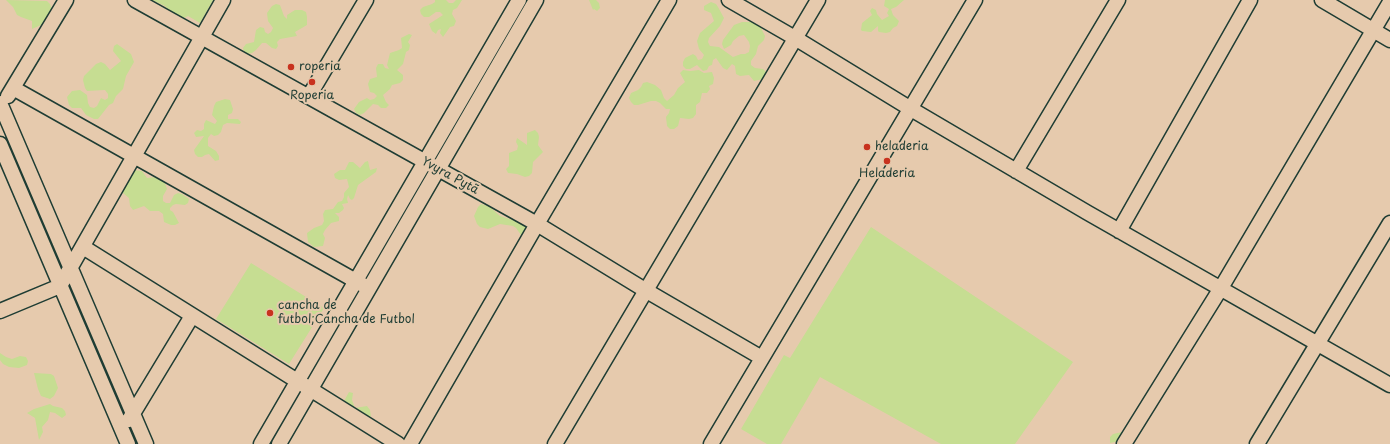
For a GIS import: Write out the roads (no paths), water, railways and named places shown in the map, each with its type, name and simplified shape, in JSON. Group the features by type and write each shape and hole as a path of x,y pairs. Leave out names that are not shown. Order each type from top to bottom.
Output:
{"street":[{"path":"66,0 7,98 0,102 146,444"},
{"name":"Yvyra Pytã","path":"135,0 537,224 645,290 762,358"},
{"path":"0,311 60,286 223,0"},
{"path":"309,96 366,0"},
{"path":"261,444 424,161 519,0"},
{"path":"279,444 536,0"},
{"path":"410,444 669,0"},
{"path":"729,0 1119,231 1390,385"},
{"path":"555,444 818,0"},
{"path":"711,444 975,0"},
{"path":"1016,171 1118,0"},
{"path":"1119,231 1250,0"},
{"path":"1322,0 1390,40"},
{"path":"1124,444 1221,288 1390,2"},
{"path":"13,88 369,288"},
{"path":"0,144 125,438"},
{"path":"1257,444 1390,223"},
{"path":"82,247 398,444"},
{"path":"125,438 133,413 192,316"}],"place":[{"name":"roperia","path":"291,67"},
{"name":"Roperia","path":"312,82"},
{"name":"heladeria","path":"867,147"},
{"name":"Heladeria","path":"887,161"},
{"name":"cancha de futbol;Cancha de Futbol","path":"270,313"}]}
